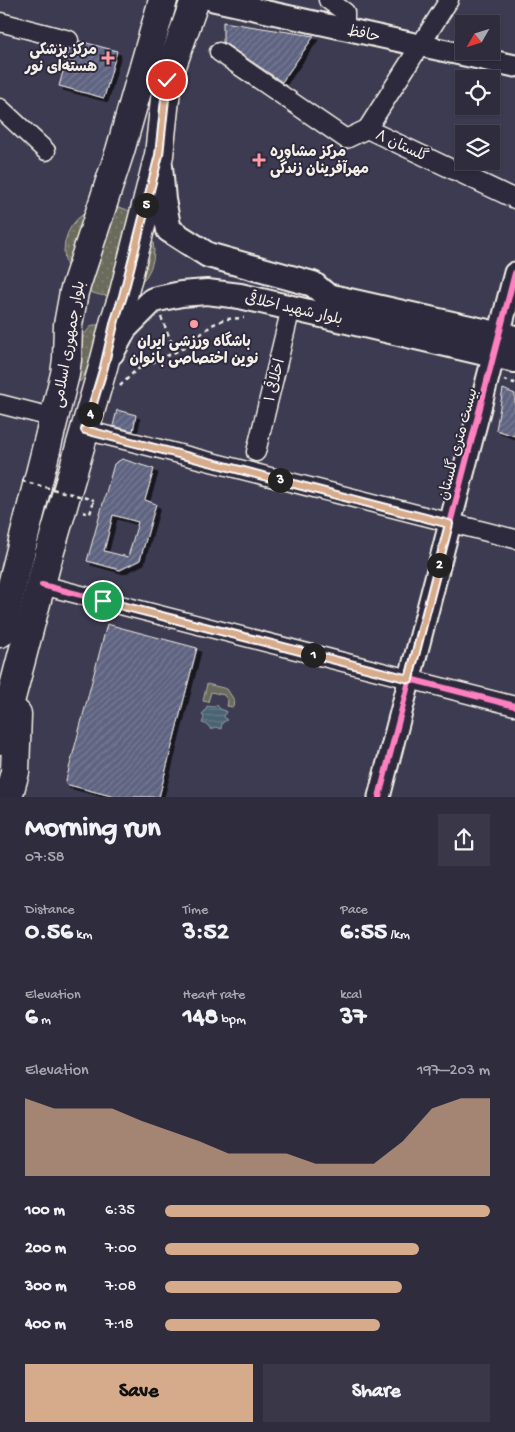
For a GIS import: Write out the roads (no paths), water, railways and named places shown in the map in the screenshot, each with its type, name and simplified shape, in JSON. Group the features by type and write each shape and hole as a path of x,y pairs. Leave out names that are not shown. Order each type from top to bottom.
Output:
{"main road":[{"name":"بلوار جمهوری اسلامی","path":"0,633 8,569 55,418 67,359 68,325 74,292 120,151 163,0"},
{"path":"0,740 46,565 104,367 159,155 167,80 195,0"},
{"name":"بلوار شهید اخلاقی","path":"159,155 162,200 169,230 208,256 313,284 327,296 506,347"},
{"name":"بلوار شهید اخلاقی","path":"104,367 125,328 153,300 181,294 207,292 240,296 292,308 506,347"},
{"path":"8,797 15,772 20,661"}],"street":[{"name":"حافظ","path":"213,0 515,66"},
{"path":"328,0 345,12 345,29"},
{"path":"367,129 448,0"},
{"path":"0,22 69,40"},
{"name":"گلستان ۸","path":"219,52 346,139 367,129 515,199"},
{"path":"0,108 46,151"},
{"name":"بیست متری گلستان","path":"379,797 449,524 506,347 515,273"},
{"name":"اخلاقی ۱","path":"256,452 292,308"},
{"path":"0,404 55,418"},
{"path":"85,430 449,524 515,539"},
{"path":"42,585 515,706"}],"water":[{"path":"217,705 220,709 226,711 224,717 227,720 222,723 221,729 215,727 211,730 208,725 202,723 204,718 202,714 207,706 213,707"}],"place":[{"name":"مرکز پزشکی هسته‌ای نور","path":"108,58"},
{"name":"مرکز مشاوره مهرآفرینان زندگی","path":"259,160"},
{"name":"باشگاه ورزشی ایران نوین اختصاصی بانوان","path":"194,324"}]}
